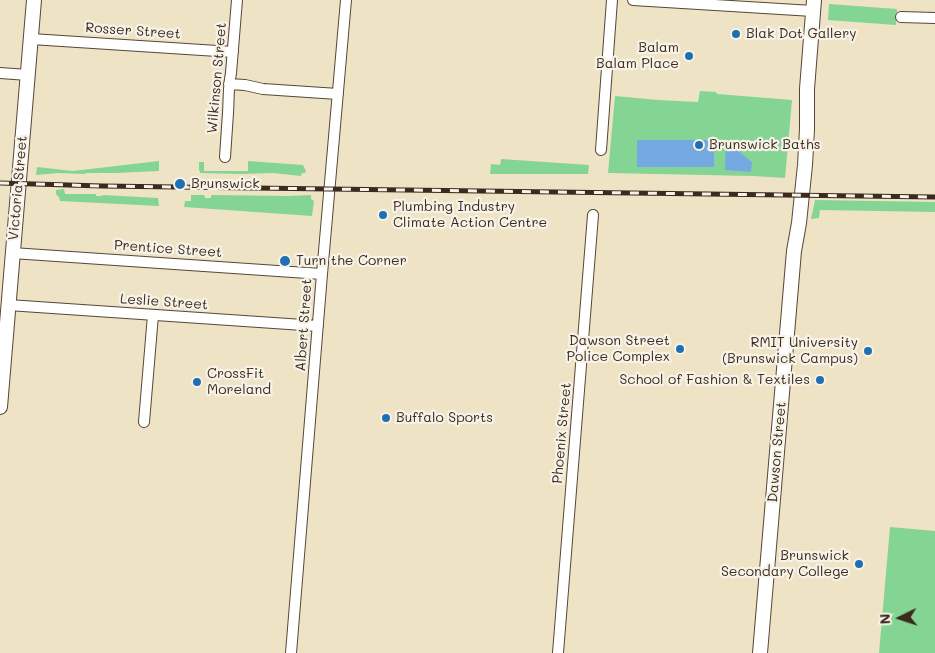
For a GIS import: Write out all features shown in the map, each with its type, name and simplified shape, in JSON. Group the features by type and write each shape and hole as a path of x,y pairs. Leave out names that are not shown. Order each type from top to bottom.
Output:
{"street":[{"name":"Victoria Street","path":"0,407 2,349 8,305 34,0"},
{"name":"Wilkinson Street","path":"224,157 229,84 238,0"},
{"name":"Albert Street","path":"292,653 346,0"},
{"path":"601,150 612,0"},
{"path":"633,0 814,6"},
{"name":"Dawson Street","path":"760,653 794,251 793,223 796,178 807,89 814,6"},
{"path":"901,17 935,18"},
{"name":"Rosser Street","path":"31,39 233,52"},
{"path":"0,73 28,75"},
{"path":"229,84 263,89 338,94"},
{"name":"Phoenix Street","path":"558,653 593,215"},
{"name":"Prentice Street","path":"12,253 322,274"},
{"name":"Leslie Street","path":"8,305 318,326"},
{"path":"144,422 153,315"}],"green space":[{"path":"829,4 897,9 896,25 828,20"},
{"name":"Brunswick Baths","path":"700,91 792,100 785,178 608,173 615,96 698,102"},
{"path":"501,159 589,165 588,174 490,174 491,164 500,165"},
{"path":"159,161 159,171 36,175 37,167 73,171"},
{"path":"248,161 303,165 306,171 301,176 273,173 200,173 199,171 199,162 204,162 204,171 248,171"},
{"path":"64,189 65,194 158,198 159,206 60,201 56,190"},
{"path":"191,195 204,195 205,198 211,198 211,195 311,195 311,199 314,201 312,216 184,207 185,201 191,201"},
{"path":"815,200 935,202 935,212 820,210 819,218 811,219"},
{"path":"890,527 935,531 935,653 879,653"}],"water":[{"path":"637,140 714,140 714,167 637,167"},
{"path":"726,146 733,147 752,162 751,172 725,170"}],"railway":[{"path":"0,183 935,197"}],"place":[{"name":"Blak Dot Gallery","path":"736,34"},
{"name":"Balam Balam Place","path":"689,56"},
{"name":"Brunswick Baths","path":"699,145"},
{"name":"Brunswick","path":"180,184"},
{"name":"Plumbing Industry Climate Action Centre","path":"383,215"},
{"name":"Turn the Corner","path":"285,261"},
{"name":"Dawson Street Police Complex","path":"680,349"},
{"name":"RMIT University (Brunswick Campus)","path":"868,351"},
{"name":"School of Fashion & Textiles","path":"820,380"},
{"name":"CrossFit Moreland","path":"197,382"},
{"name":"Buffalo Sports","path":"386,418"},
{"name":"Brunswick Secondary College","path":"859,564"}]}
